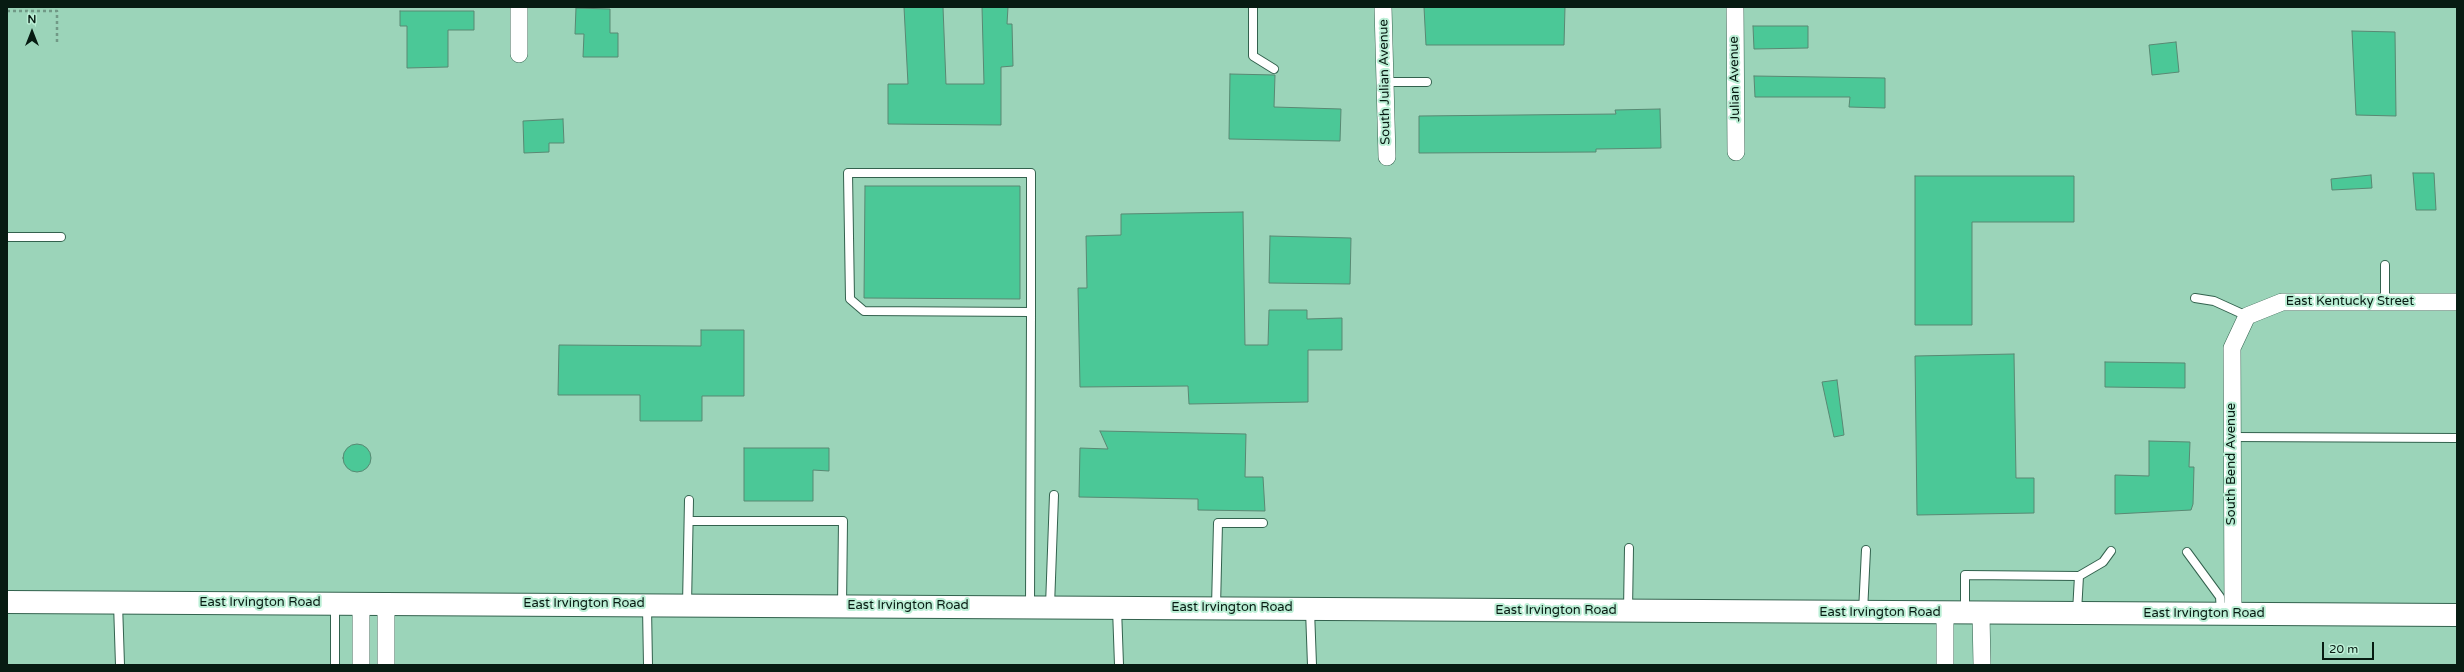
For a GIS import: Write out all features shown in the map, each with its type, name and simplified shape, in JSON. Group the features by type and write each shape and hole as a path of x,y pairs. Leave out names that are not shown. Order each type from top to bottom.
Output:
{"street":[{"path":"519,7 519,54"},
{"name":"South Julian Avenue","path":"1383,7 1387,157"},
{"name":"Julian Avenue","path":"1734,7 1736,152"},
{"name":"East Kentucky Street","path":"2247,316 2282,302 2457,302"},
{"name":"South Bend Avenue","path":"2227,615 2232,437 2232,348 2247,316"},
{"name":"East Irvington Road","path":"7,602 647,604 1863,613 2457,615"},
{"path":"361,603 361,665"},
{"path":"386,603 386,665"},
{"path":"1945,665 1964,613"},
{"path":"1964,613 1982,665"}],"lane":[{"path":"1253,7 1253,56 1274,69"},
{"path":"1385,82 1427,82"},
{"path":"1031,312 864,311 850,299 848,173 1031,173 1031,312 1040,607"},
{"path":"7,237 61,237"},
{"path":"2385,265 2385,302"},
{"path":"2195,298 2214,301 2247,316"},
{"path":"2232,437 2457,438"},
{"path":"1040,607 1054,495"},
{"path":"687,605 690,521 689,500"},
{"path":"690,521 843,521 842,606"},
{"path":"1216,608 1218,523 1263,523"},
{"path":"1628,611 1629,548"},
{"path":"1863,613 1866,550"},
{"path":"1964,613 1965,575 2079,576 2103,562 2111,551"},
{"path":"2187,552 2220,597 2227,615"},
{"path":"2077,613 2079,576"},
{"path":"118,603 120,665"},
{"path":"334,665 336,603"},
{"path":"647,604 648,665"},
{"path":"1117,608 1119,665"},
{"path":"1310,609 1312,665"}],"path":[{"path":"7,11 57,11 57,45"}],"shaded area":[{"path":"7,7 2457,7 2457,665 7,665"}],"building":[{"path":"904,7 943,7 946,84 984,84 982,7 1008,7 1007,24 1012,24 1013,66 1001,67 1001,125 888,124 888,84 908,84"},
{"path":"1424,7 1565,7 1564,45 1426,45"},
{"path":"576,8 610,9 610,33 618,33 618,57 583,57 584,34 575,34"},
{"path":"400,11 474,11 474,30 448,30 448,67 407,68 407,26 400,26"},
{"path":"1753,26 1808,26 1808,48 1754,49"},
{"path":"2352,31 2395,32 2396,116 2356,115"},
{"path":"2176,42 2179,72 2152,75 2149,45"},
{"path":"1230,74 1275,75 1274,107 1341,109 1340,141 1229,139"},
{"path":"1754,76 1885,78 1885,108 1849,107 1850,97 1755,97"},
{"path":"1660,109 1661,148 1596,149 1596,152 1419,153 1419,116 1616,114 1615,110"},
{"path":"563,119 564,143 549,143 549,152 524,153 523,121"},
{"path":"2413,173 2434,173 2436,210 2416,210"},
{"path":"2371,175 2372,188 2332,190 2331,179"},
{"path":"1915,176 2074,176 2074,222 1972,222 1972,325 1915,325"},
{"path":"865,186 1020,186 1020,299 864,298"},
{"path":"1243,212 1245,345 1268,345 1269,310 1307,310 1307,319 1342,318 1342,350 1308,350 1308,402 1189,404 1188,386 1080,387 1078,288 1087,288 1086,236 1121,235 1121,214"},
{"path":"1270,236 1351,238 1350,284 1269,283"},
{"path":"701,330 744,330 744,396 702,396 702,421 640,421 640,395 558,395 559,345 701,346"},
{"path":"2014,354 2016,478 2034,478 2034,513 1917,515 1915,356"},
{"path":"2105,362 2185,363 2185,388 2105,387"},
{"path":"1837,380 1844,435 1834,437 1822,382"},
{"path":"1100,431 1246,434 1245,477 1263,477 1265,511 1198,510 1198,499 1079,497 1080,448 1108,449"},
{"path":"2149,441 2190,442 2189,467 2194,467 2193,504 2191,510 2115,514 2115,475 2149,476"},
{"path":"357,444 367,448 371,458 367,468 357,472 347,468 343,458 347,448"},
{"path":"744,448 829,448 829,471 813,470 813,501 744,501"}]}
